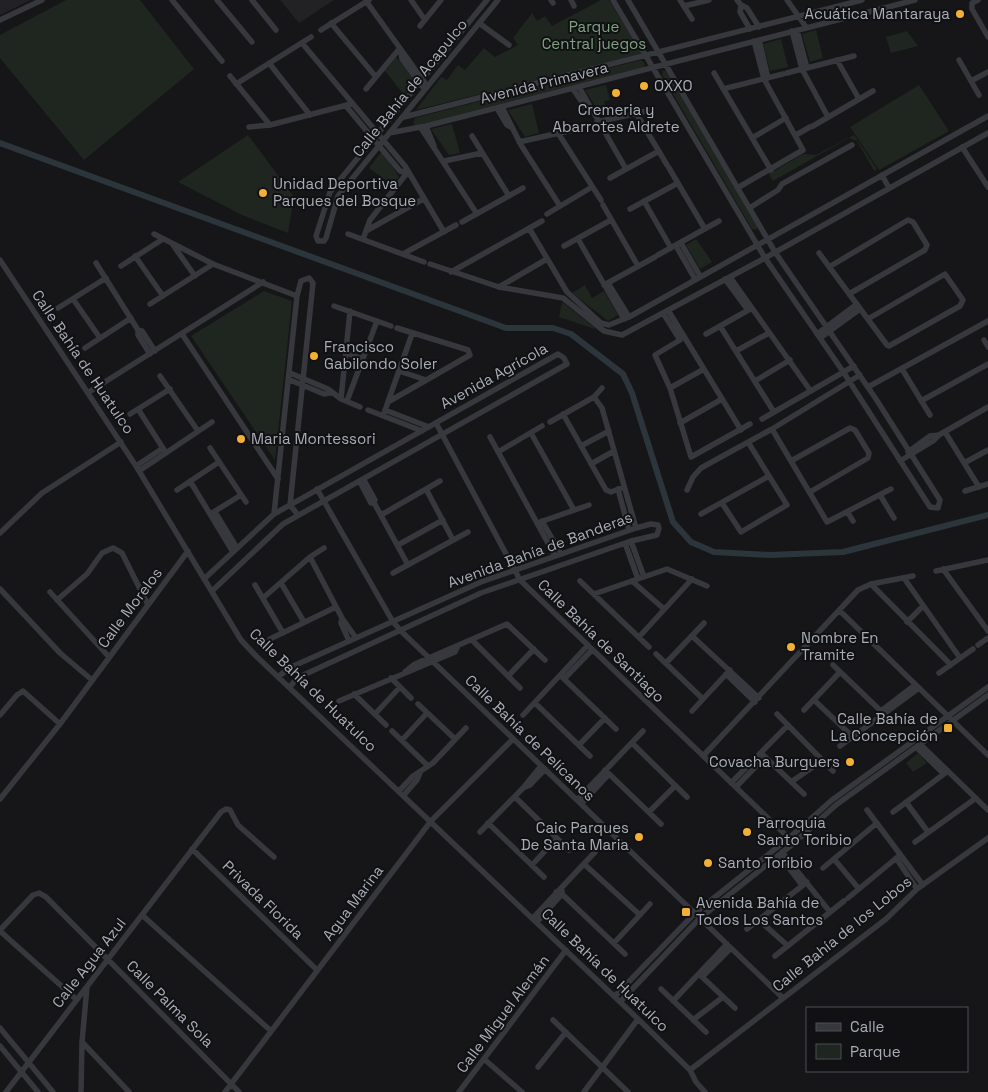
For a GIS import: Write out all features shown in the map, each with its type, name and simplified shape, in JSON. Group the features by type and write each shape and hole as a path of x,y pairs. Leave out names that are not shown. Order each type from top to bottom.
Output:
{"street":[{"path":"0,20 42,0"},
{"path":"172,0 222,61"},
{"path":"217,0 252,42"},
{"path":"252,0 276,30"},
{"path":"411,0 425,20"},
{"path":"420,26 441,0"},
{"name":"Calle Bahía de Acapulco","path":"487,0 397,113 330,192 316,236 318,241 324,241 326,238 334,202 338,196 498,0"},
{"path":"571,0 574,6"},
{"path":"614,0 756,244 850,382 923,497 932,508 939,507 940,500 876,399 767,238 751,207 628,0"},
{"path":"680,0 692,19"},
{"path":"684,6 709,0"},
{"path":"787,0 806,27"},
{"path":"837,0 844,3"},
{"name":"Avenida Primavera","path":"404,117 750,29 844,3 862,0"},
{"name":"Avenida Primavera","path":"390,134 424,127 915,0"},
{"path":"978,0 972,3 972,9 987,33"},
{"path":"321,30 368,1 421,82 427,88"},
{"path":"739,3 747,8 759,26"},
{"path":"739,3 740,12 750,29"},
{"path":"331,23 376,77"},
{"path":"479,23 509,45"},
{"path":"794,30 804,69 828,117"},
{"path":"236,84 311,37"},
{"path":"739,187 803,150 766,79 756,40"},
{"path":"302,43 349,105 382,143 400,171 407,173 444,232"},
{"path":"366,89 400,48"},
{"path":"447,50 453,55"},
{"path":"723,89 854,56"},
{"path":"837,60 859,99"},
{"path":"960,60 979,95"},
{"path":"269,63 310,115"},
{"path":"971,81 988,72"},
{"path":"714,73 771,170"},
{"path":"230,76 270,125"},
{"path":"576,88 588,111 592,112 626,169"},
{"path":"796,135 873,91"},
{"path":"249,127 270,125 349,105"},
{"path":"500,107 512,122 512,127 519,142 560,206"},
{"path":"597,122 651,110"},
{"path":"397,113 404,117"},
{"path":"636,113 706,229"},
{"path":"529,228 567,292 601,323 614,324 988,116"},
{"path":"752,138 786,118"},
{"path":"424,127 477,214"},
{"path":"383,129 390,134"},
{"path":"519,142 573,130"},
{"path":"558,133 602,202 638,266"},
{"path":"348,234 451,272 499,286 563,298 601,329 616,335 624,334 776,252 988,133"},
{"path":"472,136 509,196"},
{"path":"751,207 778,190 782,184 852,145"},
{"path":"962,147 988,188"},
{"path":"610,178 659,151"},
{"path":"444,161 482,153"},
{"path":"363,239 370,220 407,173"},
{"path":"882,175 889,188"},
{"path":"630,210 678,183"},
{"path":"547,214 592,187"},
{"path":"462,222 524,188"},
{"path":"366,231 423,199"},
{"path":"644,202 698,278"},
{"path":"451,272 542,220"},
{"path":"564,246 611,220"},
{"path":"830,267 908,220 913,222 927,245 926,250 849,294"},
{"path":"606,284 719,221"},
{"path":"403,254 456,225"},
{"path":"154,234 214,264 298,296"},
{"path":"121,266 163,239"},
{"path":"578,239 626,318"},
{"path":"173,245 195,276"},
{"path":"819,253 849,294 859,306 868,319 889,346 960,306 963,300 945,274 868,319"},
{"path":"136,256 163,296"},
{"path":"499,286 548,259"},
{"name":"Calle Bahía de Huatulco","path":"0,260 138,468 241,640 638,1019 690,1070 704,1092"},
{"path":"96,263 138,330 142,331 152,352"},
{"path":"150,304 214,264"},
{"path":"58,308 106,278"},
{"path":"274,514 298,296 301,281 309,278 313,284 290,505 298,515"},
{"path":"728,278 790,360 810,390"},
{"path":"89,392 263,282"},
{"path":"563,298 567,292"},
{"path":"73,299 100,338"},
{"path":"334,306 391,326"},
{"path":"819,336 859,306"},
{"path":"706,334 750,309"},
{"path":"344,400 350,311"},
{"path":"665,312 704,369 742,430"},
{"path":"665,312 680,340 656,355 670,388 691,457 750,424"},
{"path":"85,348 131,318"},
{"path":"344,400 377,321"},
{"path":"868,387 988,321"},
{"path":"614,324 617,330 624,334"},
{"path":"720,326 774,412"},
{"path":"388,402 468,357 470,352 397,328"},
{"path":"736,351 769,333"},
{"path":"182,334 278,479"},
{"path":"384,413 412,334"},
{"path":"984,340 988,347"},
{"path":"346,353 362,359"},
{"name":"Avenida Agrícola","path":"204,579 274,514 558,354 564,358 567,364 362,481 282,524 212,592"},
{"path":"755,381 790,360"},
{"path":"921,401 988,364"},
{"path":"762,419 854,366"},
{"path":"670,388 704,369"},
{"path":"902,369 930,415"},
{"path":"399,371 426,380"},
{"path":"687,490 693,477 701,468 772,429 860,375"},
{"path":"160,376 198,432"},
{"path":"290,377 324,394 330,393 360,407"},
{"path":"550,422 594,397 602,388"},
{"path":"130,414 170,390"},
{"path":"594,397 602,408 609,431 629,530"},
{"path":"680,422 722,399"},
{"path":"865,405 876,399"},
{"path":"899,460 930,436 945,432 988,407"},
{"path":"138,409 165,451"},
{"path":"368,410 429,427"},
{"path":"384,413 422,431"},
{"path":"564,414 606,490 611,492 621,488"},
{"path":"138,468 212,422"},
{"name":"Calle Bahía de Santiago","path":"436,423 520,580 794,843"},
{"path":"498,452 542,426"},
{"path":"791,461 850,428 855,430 870,453 868,458 810,492"},
{"path":"772,429 828,522 891,489"},
{"path":"582,446 609,431"},
{"path":"945,432 979,487"},
{"path":"531,433 574,510"},
{"path":"490,436 558,555"},
{"path":"0,533 42,493 121,442"},
{"path":"722,503 738,530 745,531 787,505 748,442"},
{"path":"210,448 246,502"},
{"path":"964,463 988,450"},
{"path":"591,464 614,452"},
{"path":"177,490 219,462"},
{"path":"702,514 769,476"},
{"path":"190,481 235,550"},
{"path":"362,481 371,503 372,499 408,565"},
{"path":"381,514 440,481"},
{"path":"965,491 988,484"},
{"path":"621,488 636,528"},
{"name":"Calle Bahía de Pelícanos","path":"318,489 393,622 400,631 783,998"},
{"path":"426,489 453,540"},
{"path":"923,497 932,496 933,489"},
{"path":"212,513 241,495"},
{"path":"880,496 894,518"},
{"path":"539,522 589,505"},
{"path":"848,513 852,521"},
{"path":"398,545 443,520"},
{"name":"Avenida Bahía de Banderas","path":"278,676 289,668 481,582 629,530 651,524 658,525 659,532 657,535 628,542 481,594 298,678 290,687"},
{"path":"394,573 468,532"},
{"path":"628,542 638,579 664,610"},
{"path":"57,600 87,574 102,553 113,548 122,554 148,605"},
{"path":"263,598 310,557 324,548"},
{"name":"Calle Morelos","path":"0,799 60,724 188,551"},
{"path":"310,557 342,618 356,638"},
{"path":"936,570 987,561"},
{"path":"594,594 670,569 707,586"},
{"path":"943,569 988,631"},
{"path":"703,756 858,590 871,584 913,576"},
{"path":"904,578 960,658"},
{"path":"639,637 692,579"},
{"path":"580,580 649,646"},
{"path":"281,583 304,622"},
{"path":"871,584 951,665"},
{"path":"255,585 283,633"},
{"path":"0,589 60,653 92,680"},
{"path":"50,592 109,657"},
{"path":"270,640 336,606"},
{"path":"907,622 923,606"},
{"path":"840,610 988,755"},
{"path":"342,618 341,623 349,641"},
{"path":"666,663 704,623"},
{"path":"339,701 431,660 455,652 457,648 507,624 545,660"},
{"path":"692,636 757,700"},
{"path":"939,674 988,638"},
{"path":"472,640 520,688"},
{"path":"523,715 563,677 590,647"},
{"path":"508,676 534,649"},
{"path":"656,654 703,699"},
{"path":"833,665 883,713"},
{"path":"692,711 728,672"},
{"path":"804,710 840,672"},
{"path":"563,677 616,729"},
{"path":"391,678 411,698"},
{"path":"375,714 400,687"},
{"path":"840,746 917,687"},
{"path":"614,996 695,913 832,800 988,687"},
{"path":"0,715 17,695 23,691 60,724"},
{"path":"354,694 386,725"},
{"path":"620,1002 700,918 794,843 836,806 988,695"},
{"path":"814,700 853,737"},
{"path":"534,703 590,756"},
{"path":"418,704 455,739"},
{"path":"402,740 427,713"},
{"path":"777,714 833,771"},
{"path":"579,745 605,718"},
{"path":"733,785 763,755 788,725"},
{"path":"402,793 413,776 428,766 466,728"},
{"path":"392,731 428,766"},
{"path":"579,802 643,731"},
{"name":"Agua Marina","path":"225,1092 431,821 513,739"},
{"path":"632,742 687,797"},
{"path":"918,746 988,810"},
{"path":"763,755 804,794"},
{"path":"791,782 822,760"},
{"path":"480,832 523,788 530,786 543,768"},
{"path":"607,772 661,824"},
{"path":"893,812 946,773"},
{"path":"649,812 676,786"},
{"path":"514,797 569,850"},
{"path":"915,842 976,798"},
{"path":"906,802 928,832"},
{"name":"Calle Agua Azul","path":"6,1092 192,849 226,809 230,810 238,825 274,857"},
{"path":"867,810 920,887"},
{"path":"488,823 544,877"},
{"path":"823,868 876,823"},
{"path":"532,865 557,838"},
{"name":"Calle Bahía de los Lobos","path":"690,1070 886,919 920,887 988,838"},
{"name":"Privada Florida","path":"192,849 318,970"},
{"path":"535,920 595,852"},
{"path":"781,853 830,912"},
{"path":"775,956 898,856"},
{"path":"834,859 859,889"},
{"path":"584,864 640,915"},
{"path":"747,929 805,884"},
{"path":"560,892 625,954"},
{"name":"Calle Palma Sola","path":"0,931 33,895 39,893 240,1092"},
{"path":"614,943 650,904"},
{"path":"142,915 270,1031"},
{"path":"759,920 788,946"},
{"path":"0,931 76,999"},
{"path":"673,1001 729,946"},
{"name":"Calle Miguel Alemán","path":"459,1092 566,950"},
{"path":"701,975 735,1008"},
{"path":"81,1092 82,1042 87,985"},
{"path":"661,989 706,1032"},
{"path":"693,1020 723,997"},
{"path":"584,1092 638,1019"},
{"path":"552,1020 628,1092"},
{"path":"0,1028 53,1092"},
{"path":"538,1067 566,1032"},
{"path":"82,1042 129,1092"},
{"path":"0,1046 38,1092"},
{"path":"484,1059 522,1092"}],"shaded area":[{"path":"0,0 31,0 0,15"},
{"path":"280,0 334,0 299,23"}],"green space":[{"path":"66,0 140,0 194,69 84,160 0,58 0,35"},
{"name":"Parque Central juegos","path":"601,0 609,0 642,54 416,110 441,77 447,80 458,65 465,70 484,48 495,57 518,45 513,38 532,13 537,21 545,16 552,26"},
{"path":"816,30 823,58 810,62 802,34"},
{"path":"907,31 918,46 891,53 886,37"},
{"path":"781,39 788,67 770,71 763,44"},
{"path":"396,57 417,83 404,95 385,71"},
{"path":"641,60 645,64 644,67 415,126 413,123 415,118"},
{"path":"663,71 666,71 758,227 756,230 752,229 662,75"},
{"path":"606,85 610,100 604,101 608,115 602,117 585,90"},
{"path":"919,85 949,131 879,170 850,127"},
{"path":"532,104 539,133 525,137 508,110"},
{"path":"452,124 460,153 449,155 431,129"},
{"path":"248,135 294,197 288,233 242,215 178,182"},
{"path":"854,135 877,169 874,171 857,141 849,138 773,181 769,174 803,154 816,155"},
{"path":"382,151 399,177 392,185 369,168"},
{"path":"696,239 712,262 700,269 686,245"},
{"path":"585,285 592,298 604,291 618,315 608,321 572,293"},
{"path":"264,291 292,301 275,460 191,336"},
{"path":"562,302 595,328 595,329 559,317"},
{"path":"918,753 927,763 913,772 906,763"}],"waterway":[{"path":"0,143 506,328 553,328 571,334 623,374 632,393 673,522 691,542 714,552 770,555 843,552 988,515"}],"place":[{"name":"Acuática Mantaraya","path":"960,14"},
{"name":"OXXO","path":"644,86"},
{"name":"Cremeria y Abarrotes Aldrete","path":"616,93"},
{"name":"Unidad Deportiva Parques del Bosque","path":"263,193"},
{"name":"Francisco Gabilondo Soler","path":"314,356"},
{"name":"Maria Montessori","path":"241,439"},
{"name":"Nombre En Tramite","path":"791,647"},
{"name":"Calle Bahía de La Concepción","path":"948,728"},
{"name":"Covacha Burguers","path":"850,762"},
{"name":"Parroquia Santo Toribio","path":"747,832"},
{"name":"Caic Parques De Santa Maria","path":"639,837"},
{"name":"Santo Toribio","path":"708,863"},
{"name":"Avenida Bahía de Todos Los Santos","path":"686,912"}]}
